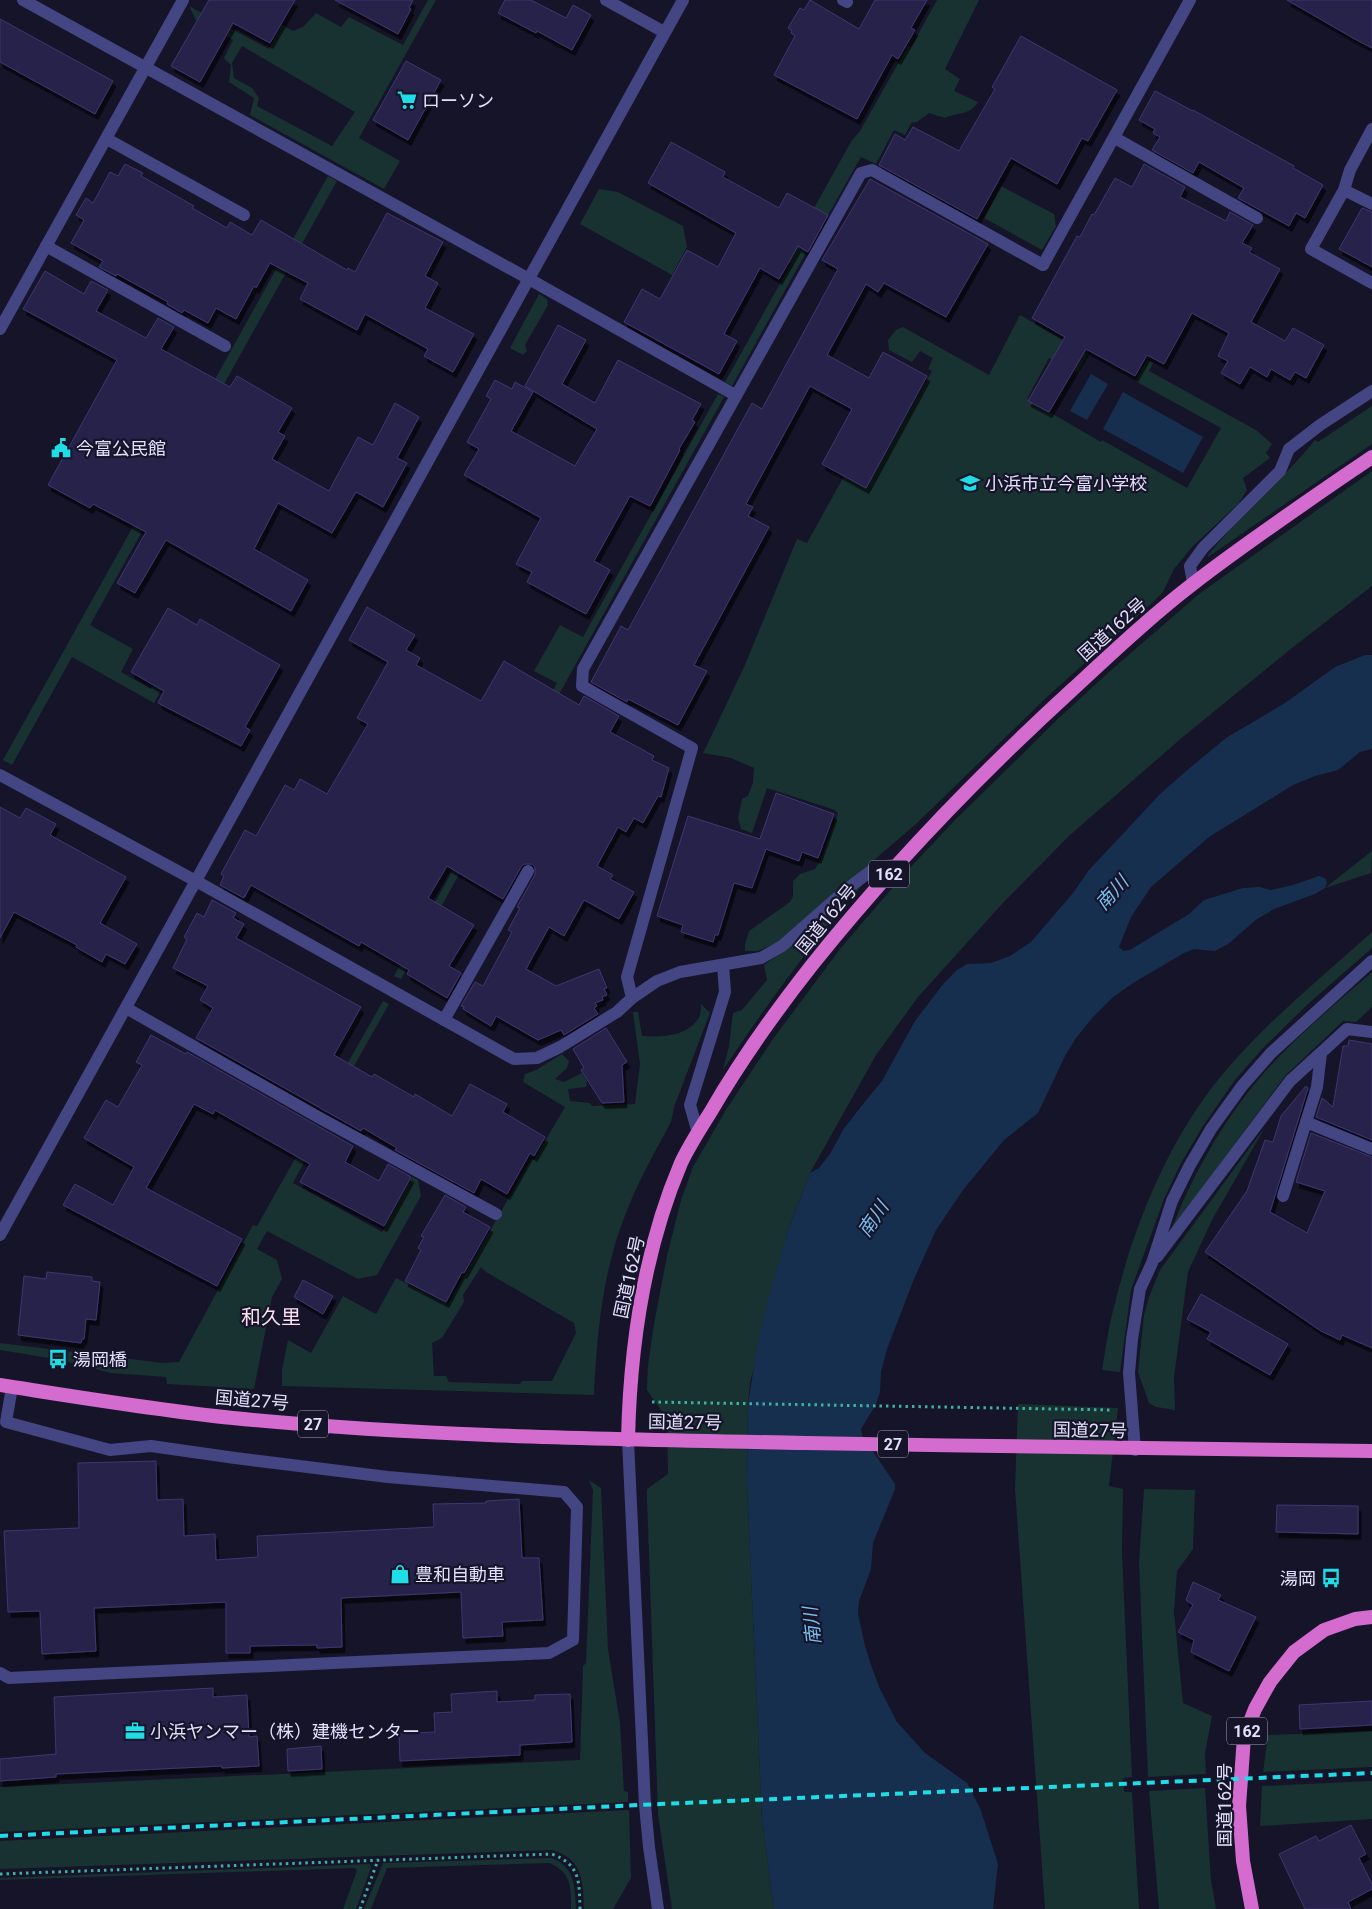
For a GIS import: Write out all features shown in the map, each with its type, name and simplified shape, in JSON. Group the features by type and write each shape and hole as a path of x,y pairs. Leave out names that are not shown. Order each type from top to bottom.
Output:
{"highway":[{"name":"国道162号","path":"628,1440 632,1371 644,1285 668,1199 682,1161 698,1133 732,1076 789,996 863,902 896,865 996,762 1054,706 1144,624 1193,583 1372,456"},
{"name":"国道27号","path":"6,1386 145,1408 234,1418 434,1432 628,1440 1134,1450 1372,1450"},
{"name":"国道162号","path":"1252,1909 1243,1861 1239,1806 1244,1737 1254,1709 1270,1682 1294,1652 1324,1630 1355,1620 1372,1617"}],"street":[{"path":"23,0 529,279 735,395"},
{"path":"0,329 183,0"},
{"path":"606,0 664,32"},
{"path":"0,1235 683,0"},
{"path":"632,998 627,977 692,748 582,686 583,668 735,395 861,173 872,170 1044,265 1190,0"},
{"path":"1372,129 1350,170 1344,190 1311,248 1372,283"},
{"path":"1115,138 1257,218"},
{"path":"107,139 244,215"},
{"path":"1344,190 1372,204"},
{"path":"46,246 225,346"},
{"path":"1193,583 1190,566 1203,548 1280,471 1290,449 1320,425 1372,391"},
{"path":"0,775 196,881 514,1059 537,1058 560,1047 617,1012 632,998 657,981 680,972 761,958 782,946 847,889 876,867 896,865"},
{"path":"444,1020 528,870"},
{"path":"1134,1450 1129,1372 1132,1339 1140,1290 1152,1263 1172,1201 1190,1165 1242,1086 1271,1053 1372,961"},
{"path":"698,1133 690,1105 725,992 722,965"},
{"path":"126,1008 496,1214"},
{"path":"1152,1263 1173,1238 1290,1080 1347,1030 1372,1032"},
{"path":"1283,1196 1317,1087 1321,1053"},
{"path":"1306,1122 1372,1149"},
{"path":"0,1673 9,1678 549,1653 573,1640 577,1508 564,1492 388,1477 151,1446 110,1450 6,1422 6,1386"},
{"path":"628,1440 646,1806 649,1847 658,1909"}],"path":[{"path":"652,1402 1131,1410"},
{"path":"0,1874 552,1854 568,1862 578,1875 580,1909"},
{"path":"360,1909 378,1860"}],"green space":[{"path":"428,0 436,0 359,138 400,161 384,189 250,115 254,98 229,82 231,65 224,58 233,40 196,20 189,6 269,49 282,25 293,31 303,27 316,13 341,27 349,17 403,45","holes":["242,46 355,112 332,146 257,106 259,98 252,88 234,78 232,63"]},
{"path":"937,0 979,0 945,69 960,79 954,91 978,102 967,112 945,118 929,113 917,122 911,123 905,135 894,130 876,164 861,157 732,386 725,382 791,264 785,260 852,140 860,131 908,46 911,47"},
{"path":"328,176 337,181 90,625 133,649 121,672 151,689 161,672 169,676 154,703 72,657 12,765 3,760"},
{"path":"1001,186 1054,214 1056,226 1042,250 984,218"},
{"path":"599,189 618,192 683,226 687,247 672,275 580,224"},
{"path":"539,294 547,299 548,305 525,345 527,351 523,355 510,348"},
{"path":"1020,315 1088,354 1078,373 1049,358 1027,399 1101,442 1102,440 1187,488 1221,428 1137,382 1136,380 1147,360 1153,363 1149,371 1256,430 1272,444 1266,453 1270,458 1243,478 1247,490 1239,503 1192,547 1174,569 1163,592 1152,603 1048,696 916,824 859,873 778,942 758,951 745,951 749,931 790,902 793,896 793,881 800,874 815,869 820,861 838,813 835,810 767,788 752,833 741,829 738,818 742,799 748,796 753,783 754,768 731,758 703,753 744,667 797,539 807,543 848,469 869,480 932,371 928,369 933,358 920,351 912,362 889,350 888,340 896,330 903,327 989,375"},
{"path":"718,394 724,397 401,979 394,976 557,683 534,671 560,625 583,637"},
{"path":"1372,406 1372,444 1208,557 1221,540 1289,470 1315,440 1318,442"},
{"path":"1372,471 1372,586 1184,736 1070,835 1002,904 918,997 876,1055 810,1173 787,1233 750,1383 748,1405 747,1484 762,1819 774,1909 672,1909 658,1814 647,1498 647,1489 668,1474 667,1419 647,1390 648,1365 654,1324 667,1256 681,1200 693,1167 727,1108 773,1039 840,949 906,872 955,820 1060,717 1199,594"},
{"path":"1372,851 1371,873 1325,888"},
{"path":"865,882 791,973 723,1070 729,1046 733,1013 742,1010 767,980 764,965 778,956"},
{"path":"1372,932 1372,948 1308,1004 1264,1047 1235,1080 1203,1126 1181,1163 1164,1199 1131,1290 1120,1372 1102,1370 1113,1311 1133,1241 1144,1210 1172,1150 1189,1121 1227,1069 1261,1033 1297,998"},
{"path":"1372,972 1372,1007 1356,1022 1343,1021 1285,1076 1171,1230 1205,1158 1249,1091 1292,1043"},
{"path":"383,1001 389,1004 327,1114 321,1110"},
{"path":"701,1004 710,1013 674,1107 671,1122 648,1164 619,1230 607,1276 599,1323 594,1395 282,1386 282,1370 288,1340 311,1353 343,1296 376,1314 396,1278 448,1304 531,1159 534,1160 565,1107 523,1082 525,1074 536,1070 562,1054 569,1061 567,1068 555,1079 564,1082 582,1073 587,1081 586,1087 568,1089 570,1101 590,1103 592,1106 635,1104 640,1064 633,1012 638,1012 642,1036 665,1036 680,1033 693,1025 700,1016","holes":["481,1267 486,1272 574,1323 576,1333 552,1381 522,1381 520,1384 449,1382 446,1376 434,1376 432,1343 442,1338 464,1302 463,1295"]},
{"path":"314,1125 322,1129 293,1183 382,1232 412,1177 418,1180 421,1196 377,1275 358,1279 267,1231 257,1249 277,1260 282,1279 272,1297 254,1389 167,1384 166,1377 111,1373 61,1360 0,1350 0,1343 163,1363 179,1362 253,1225 257,1226"},
{"path":"1265,1127 1212,1220 1188,1272 1174,1377 1175,1410 1156,1407 1149,1403 1138,1372 1144,1315 1149,1297 1160,1270"},
{"path":"1018,1404 1118,1408 1109,1486 1123,1489 1122,1552 1132,1777 1123,1778 1124,1792 1132,1792 1139,1909 1045,1909 1015,1489"},
{"path":"589,1480 601,1488 608,1649 620,1723 624,1791 628,1792 628,1802 0,1832 0,1787 580,1760 583,1666 586,1663 593,1490"},
{"path":"1144,1489 1195,1490 1193,1549 1177,1571 1174,1612 1183,1703 1212,1716 1205,1753 1206,1774 1148,1777 1139,1563"},
{"path":"1372,1731 1372,1767 1263,1772 1268,1735"},
{"path":"1372,1781 1372,1819 1260,1826 1262,1786"},
{"path":"1205,1788 1211,1880 1216,1909 1159,1909 1149,1791"},
{"path":"629,1810 631,1878 613,1909 584,1909 582,1880 579,1872 570,1859 552,1850 0,1869 0,1841"},
{"path":"551,1858 565,1866 572,1878 576,1909 571,1909 569,1882 563,1872 550,1863 387,1868 371,1909 364,1909 383,1863"},
{"path":"370,1864 371,1868 356,1909 343,1909 357,1871 355,1868 0,1880 0,1878"}],"water":[{"path":"1091,374 1108,384 1087,420 1070,411"},
{"path":"1123,392 1203,437 1183,473 1103,429"},
{"name":"南川","path":"1365,655 1372,655 1372,749 1360,752 1338,770 1315,776 1293,785 1209,837 1151,887 1131,917 1119,947 1123,951 1130,950 1189,914 1204,900 1243,888 1259,887 1271,890 1319,876 1326,879 1325,888 1315,894 1274,909 1257,919 1228,944 1215,951 1194,949 1184,953 1133,983 1112,998 1093,1017 1076,1038 1065,1056 1038,1113 1004,1140 963,1190 936,1230 914,1279 887,1349 881,1372 880,1392 876,1404 861,1429 862,1435 895,1484 895,1489 873,1543 871,1569 859,1601 858,1614 865,1646 880,1689 897,1722 925,1753 967,1783 980,1808 998,1864 993,1909 774,1909 762,1819 747,1484 748,1405 758,1340 768,1301 787,1233 810,1173 819,1168 830,1154 843,1130 882,1081 915,1021 944,983 957,970 967,964 991,963 1010,956 1031,942 1073,893 1089,870 1160,794 1191,767 1226,738 1285,703 1335,667"}],"building":[{"path":"209,0 295,0 270,43 233,23 200,82 171,66"},
{"path":"335,0 413,0 409,8 411,9 398,34"},
{"path":"505,0 531,0 566,18 573,5 591,15 572,50 498,13"},
{"path":"810,0 859,29 875,0 927,0 911,28 915,30 898,59 892,55 857,119 774,75 795,36 788,28 800,8 804,10"},
{"path":"1287,0 1372,0 1372,48 1353,38"},
{"path":"0,19 113,81 95,114 0,62"},
{"path":"1021,36 1117,90 1088,141 1082,138 1057,184 1011,158 977,219 879,165 895,134 905,140 913,127 959,151 995,89 992,87"},
{"name":"ローソン","path":"406,61 441,80 408,140 373,120"},
{"path":"1155,91 1294,166 1293,168 1323,185 1305,218 1296,213 1289,226 1238,198 1244,188 1199,162 1193,173 1152,150 1160,137 1153,133 1155,129 1139,120"},
{"path":"671,142 725,172 723,177 779,208 787,193 828,215 808,252 798,246 779,279 760,268 724,334 737,341 719,374 624,322 642,289 660,299 687,250 718,267 736,233 648,183"},
{"path":"125,164 143,173 141,176 194,206 192,208 227,228 230,222 252,235 261,220 347,270 348,268 355,272 387,213 443,242 425,276 438,283 425,308 474,334 453,372 424,356 428,349 365,314 357,330 300,299 308,283 270,263 256,288 254,286 236,319 216,308 208,323 184,310 182,313 167,304 168,302 117,274 116,276 99,267 103,261 71,243 84,220 76,215 86,198 93,203 110,172 118,176"},
{"path":"1144,164 1185,187 1180,197 1226,221 1230,212 1253,225 1242,243 1252,248 1249,252 1280,269 1251,322 1285,341 1293,328 1324,345 1306,378 1295,372 1290,380 1271,369 1267,377 1250,367 1240,384 1221,373 1228,361 1218,356 1229,333 1192,313 1164,364 1147,355 1135,376 1086,349 1049,412 1028,401 1065,337 1032,318 1077,236 1080,237 1115,178 1132,187"},
{"path":"870,179 988,244 946,317 884,283 878,292 866,284 827,355 869,378 883,352 927,376 866,488 822,464 852,409 810,386 746,504 753,507 748,516 769,527 694,665 707,671 678,725 628,699 627,702 591,682 621,626 628,630 752,403 762,409 838,269 822,260"},
{"path":"1362,208 1372,212 1372,267 1339,249"},
{"path":"45,271 84,294 91,281 108,290 96,311 146,338 158,318 174,327 161,349 230,387 237,376 292,408 278,432 285,436 272,459 329,491 358,437 373,445 395,403 419,417 397,458 407,463 383,507 356,492 332,533 278,503 254,549 308,580 291,611 166,540 135,593 117,583 146,532 93,504 90,508 48,485 117,360 23,309"},
{"path":"558,325 586,340 562,384 595,403 618,360 701,404 692,420 695,422 650,506 630,496 594,561 610,570 586,614 527,582 532,572 516,564 541,518 464,475 479,449 467,442 491,399 486,396 495,380 512,389 515,382 533,392 511,431 575,466 597,429 525,386"},
{"path":"367,607 415,635 406,650 420,658 416,665 481,701 504,661 579,705 584,696 619,716 610,732 654,756 652,760 669,768 661,797 658,796 643,823 634,818 626,832 618,827 597,866 613,875 610,879 634,892 619,919 584,900 564,936 549,927 526,969 556,986 599,969 607,988 604,989 607,995 602,997 603,1000 595,1003 597,1006 594,1008 598,1014 564,1035 561,1030 538,1040 496,1016 491,1026 461,1006 475,982 483,986 512,932 508,930 520,908 517,907 535,875 535,867 532,864 524,864 521,867 503,899 447,866 428,898 474,925 449,966 461,973 447,998 407,974 409,970 361,942 359,946 251,885 244,898 220,885 224,876 221,874 245,830 256,836 285,785 294,790 300,779 327,794 368,724 357,718 388,662 349,640"},
{"path":"168,608 197,625 200,619 280,665 245,727 250,730 241,746 158,703 164,691 131,672"},
{"path":"776,793 834,814 818,858 802,852 799,861 766,849 752,888 734,883 718,935 715,935 713,942 681,932 683,925 657,916 688,816 760,839"},
{"path":"0,807 20,818 26,808 56,824 50,835 126,877 100,923 137,944 125,964 106,954 102,962 76,947 77,945 14,912 0,938"},
{"path":"212,900 236,913 233,918 244,924 236,938 361,1007 334,1055 372,1077 374,1074 414,1097 415,1094 452,1116 470,1084 507,1104 503,1112 545,1137 534,1156 530,1153 507,1194 481,1179 474,1193 395,1150 397,1148 363,1128 361,1131 196,1038 213,1008 200,1000 208,986 173,968 187,939 184,937 197,913 204,917"},
{"path":"606,1028 627,1062 622,1065 624,1102 602,1103 581,1070 584,1068 573,1049"},
{"path":"151,1035 186,1054 187,1052 353,1146 345,1162 379,1181 388,1164 411,1177 384,1226 300,1182 310,1164 215,1110 213,1114 194,1104 146,1188 242,1239 217,1286 63,1205 75,1184 113,1205 134,1167 84,1138 106,1100 118,1107 142,1065 136,1062"},
{"path":"1349,1040 1372,1044 1372,1140 1316,1117 1322,1098 1333,1107 1343,1046 1348,1046"},
{"path":"1306,1086 1308,1088 1270,1212 1307,1233 1325,1191 1296,1182 1311,1133 1372,1157 1372,1348 1342,1335 1340,1340 1321,1331 1205,1252 1247,1191 1265,1140 1273,1142 1281,1116"},
{"path":"445,1195 466,1207 463,1212 490,1227 446,1302 405,1281 421,1250 418,1248 424,1237 421,1236"},
{"path":"47,1272 92,1277 92,1281 100,1282 96,1320 86,1319 84,1339 82,1339 81,1343 18,1335 24,1276 46,1279"},
{"path":"303,1280 333,1296 323,1314 294,1297"},
{"path":"1201,1294 1288,1344 1270,1375 1207,1339 1211,1332 1187,1319"},
{"path":"156,1461 157,1500 183,1499 184,1536 215,1534 216,1560 258,1557 257,1536 434,1527 433,1504 486,1503 486,1501 519,1499 522,1558 539,1558 543,1620 502,1622 503,1636 463,1638 461,1592 341,1598 342,1647 317,1648 317,1645 250,1646 250,1653 226,1653 226,1602 94,1608 96,1651 42,1654 40,1611 8,1612 4,1531 79,1528 78,1463"},
{"path":"1277,1505 1358,1506 1358,1534 1276,1532"},
{"path":"1193,1582 1221,1595 1218,1600 1256,1617 1229,1671 1191,1652 1194,1640 1178,1632 1193,1605 1186,1600"},
{"name":"小浜ヤンマー（株）建機センター","path":"213,1688 213,1697 247,1695 249,1737 257,1736 259,1766 56,1774 56,1777 0,1781 0,1759 56,1754 54,1697"},
{"path":"497,1691 497,1702 535,1700 535,1695 570,1694 572,1742 520,1745 520,1755 400,1761 399,1734 435,1732 434,1713 452,1712 451,1694"},
{"path":"1372,1701 1372,1725 1300,1729 1299,1705"},
{"path":"321,1746 322,1769 288,1771 287,1749"},
{"path":"1351,1825 1366,1854 1359,1858 1372,1884 1372,1889 1348,1902 1351,1909 1305,1909 1279,1854 1316,1836 1319,1841"}],"railway":[{"path":"0,1836 660,1804 1372,1773"}],"place":[{"name":"ローソン","path":"407,100"},
{"name":"今富公民館","path":"61,448"},
{"name":"小浜市立今富小学校","path":"970,483"},
{"name":"湯岡橋","path":"58,1359"},
{"name":"豊和自動車","path":"400,1574"},
{"name":"湯岡","path":"1331,1578"},
{"name":"小浜ヤンマー（株）建機センター","path":"135,1731"}],"district":[{"name":"和久里","path":"271,1317"}]}
